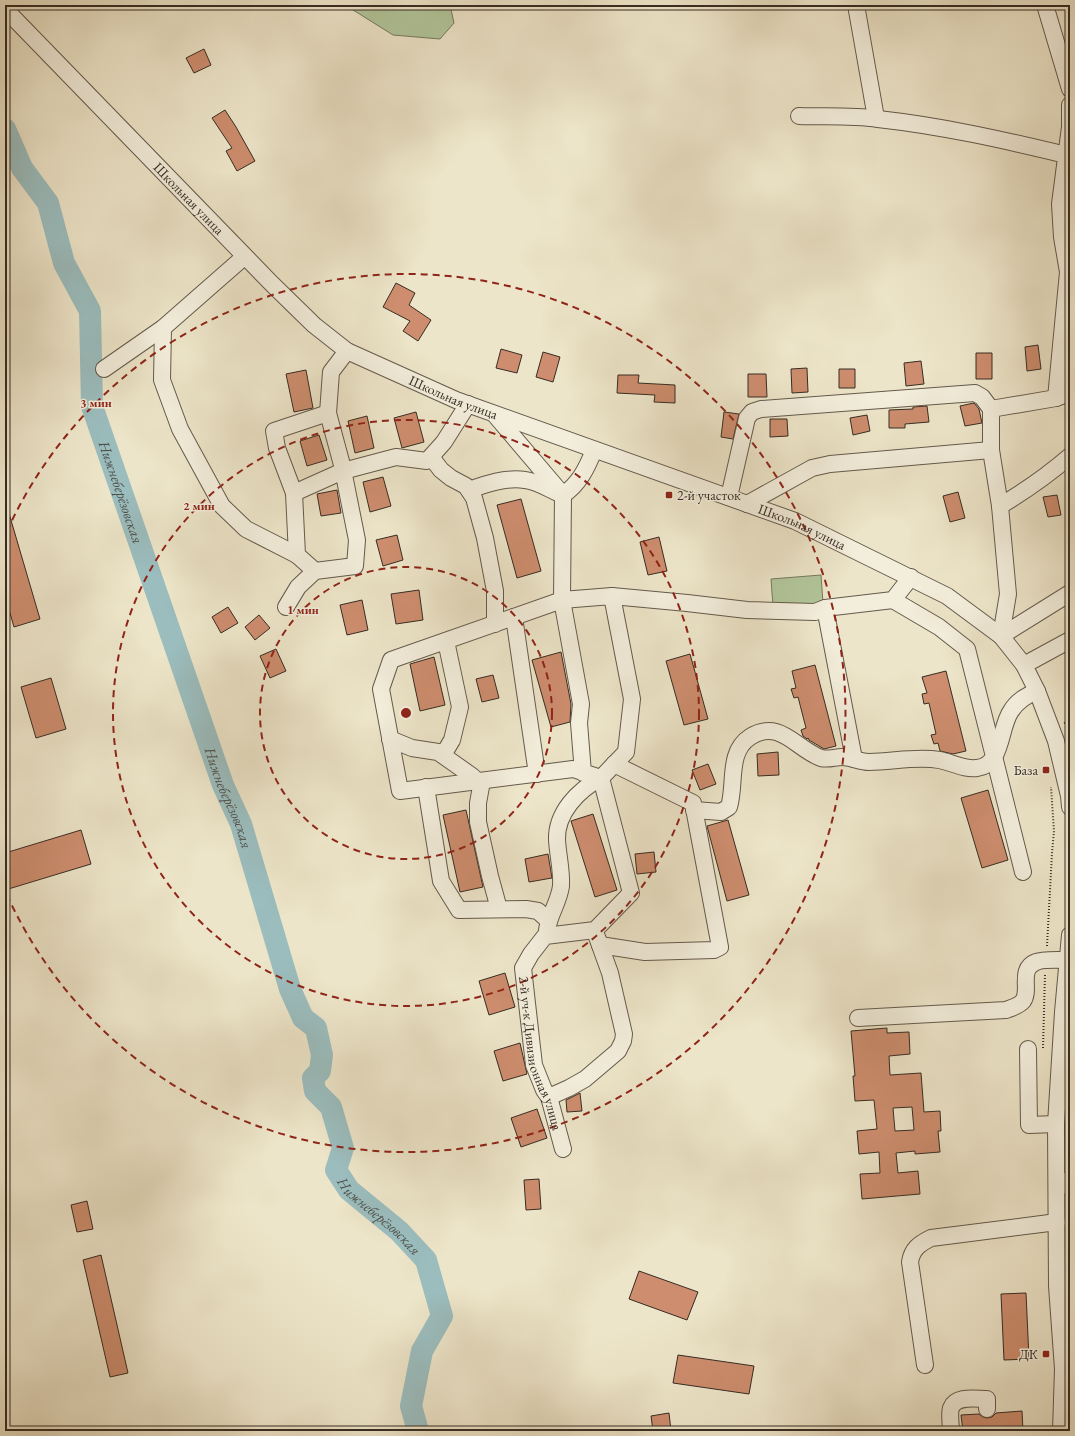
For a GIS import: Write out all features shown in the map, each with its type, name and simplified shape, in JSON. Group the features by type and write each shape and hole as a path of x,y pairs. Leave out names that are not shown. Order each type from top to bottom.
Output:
{"street":[{"path":"856,5 876,118"},
{"path":"1045,5 1070,89"},
{"name":"Школьная улица","path":"5,9 244,257 314,325 347,351 494,414 795,521 947,596 1001,636 1024,665 1037,691 1056,741 1069,796 1070,807"},
{"path":"991,409 1063,396 1068,272 1062,237 1060,204 1070,127 1070,106"},
{"path":"799,116 876,118 971,133 1066,155"},
{"path":"104,369 163,328 244,257"},
{"path":"163,328 162,380 180,429 222,506 246,529 297,555 315,571"},
{"path":"286,607 298,588 315,571 355,566 357,540 343,471 328,414 330,372 347,351"},
{"path":"729,497 747,418 752,412 761,409 975,393 982,397 991,409 991,450 1000,506 1008,594 1001,636"},
{"path":"294,493 343,471 396,457 427,461 444,442 468,404"},
{"path":"297,555 294,493 277,448 274,431 328,414"},
{"path":"494,414 563,495 562,600 581,704 579,723 583,773"},
{"path":"563,495 580,479 594,450"},
{"path":"747,504 812,468 830,464 991,450"},
{"path":"1000,506 1039,482 1070,456"},
{"path":"431,457 441,470 451,478 466,486 474,498 486,538 494,591 495,624"},
{"path":"469,490 486,484 505,480 525,480 563,495"},
{"path":"893,600 911,577"},
{"path":"1001,636 1070,593"},
{"path":"612,596 632,699 626,752 614,764 601,778 582,790 566,810 560,822 557,832 557,841 561,887 549,921 546,936 597,938 645,952 700,951 714,950 720,947 693,803 614,764"},
{"path":"601,778 573,769 400,791 382,689 392,660 562,600 612,596 747,610 815,612 825,608 893,600 939,627 967,649 1023,872"},
{"path":"825,608 854,759"},
{"path":"514,617 536,774"},
{"path":"1024,665 1070,640"},
{"path":"443,755 452,740 460,707 446,641"},
{"path":"694,810 721,812 729,807 732,793 734,763 737,752 750,737 770,730 787,736 807,750 822,758 842,757 867,762 925,759 939,760 960,766 976,768 984,766 992,760 994,756 1010,712 1016,704 1037,691"},
{"path":"390,739 412,748 438,752 480,781"},
{"path":"597,938 632,893 601,778"},
{"path":"480,781 478,822 499,909"},
{"path":"426,787 441,881 459,910 526,908 538,911 549,921"},
{"path":"1060,1431 1063,1369 1064,1286 1057,1222 1056,1124 1062,1025 1070,935"},
{"name":"2-й уч-к Дивизионная улица","path":"546,936 531,954 523,968 534,1066 544,1090 549,1097 563,1149"},
{"path":"549,1097 585,1079 618,1051 623,1041 624,1034 610,973 597,938"},
{"path":"858,1018 1006,1010 1024,1000 1026,972 1029,967 1036,962 1068,960"},
{"path":"1028,1049 1029,1125 1056,1124"},
{"path":"1057,1188 1070,1179"},
{"path":"925,1365 910,1262 912,1253 920,1243 931,1238 1057,1222"},
{"path":"951,1431 950,1409 955,1402 961,1399 987,1399 987,1409"}],"path":[{"path":"1047,948 1054,831 1051,786"},
{"path":"1043,1055 1046,968"}],"green space":[{"path":"348,5 450,5 454,23 440,39 393,35 350,8"},
{"path":"821,575 823,603 773,606 771,579"}],"building":[{"path":"204,49 211,65 194,73 186,58"},
{"path":"225,110 255,161 237,171 226,151 232,148 212,118"},
{"path":"396,283 415,293 409,305 431,320 418,341 403,331 410,321 383,307"},
{"path":"1038,345 1041,369 1027,371 1025,347"},
{"path":"501,349 522,355 517,373 496,368"},
{"path":"543,352 560,357 553,382 536,377"},
{"path":"976,353 992,353 992,379 976,379"},
{"path":"921,361 924,384 906,386 904,363"},
{"path":"807,368 808,392 792,393 791,369"},
{"path":"839,369 855,369 855,388 839,388"},
{"path":"306,370 313,408 294,412 286,374"},
{"path":"748,374 766,374 767,397 748,397"},
{"path":"618,375 639,375 638,383 675,385 675,403 654,402 655,395 617,393"},
{"path":"974,403 979,409 982,423 965,426 960,406"},
{"path":"927,406 929,422 905,424 905,428 889,428 889,410 913,409 913,407"},
{"path":"416,412 424,442 402,448 394,418"},
{"path":"724,412 739,414 733,439 721,437"},
{"path":"867,415 870,431 853,435 850,418"},
{"path":"367,416 374,448 355,453 348,421"},
{"path":"770,419 787,419 788,436 770,437"},
{"path":"319,435 327,460 307,466 300,441"},
{"path":"383,477 391,506 370,512 363,482"},
{"path":"337,490 341,513 321,516 317,494"},
{"path":"958,492 965,518 950,522 943,496"},
{"path":"1057,495 1061,515 1048,517 1043,497"},
{"path":"521,499 541,571 517,578 497,505"},
{"path":"8,510 40,619 14,627 5,596 5,511"},
{"path":"397,535 403,560 383,566 376,540"},
{"path":"659,537 667,571 648,575 640,542"},
{"path":"419,590 423,620 396,624 391,594"},
{"path":"362,600 368,630 347,635 340,605"},
{"path":"228,607 238,623 221,633 212,617"},
{"path":"259,615 270,628 255,640 245,627"},
{"path":"276,649 286,671 270,678 260,656"},
{"path":"561,652 571,704 570,722 551,727 532,660"},
{"path":"690,654 708,719 684,725 666,661"},
{"path":"434,657 445,705 420,711 410,664"},
{"path":"815,665 836,746 824,749 803,736 801,730 806,728 798,697 794,698 791,689 796,688 792,671"},
{"path":"946,671 966,751 953,754 940,751 938,743 934,744 931,735 936,734 929,703 924,704 922,694 927,693 922,677"},
{"path":"493,675 499,698 482,702 476,679"},
{"path":"51,678 66,729 36,738 21,687"},
{"path":"778,752 779,775 758,776 757,754"},
{"path":"708,764 716,784 700,790 692,770"},
{"path":"988,790 1008,860 982,868 961,798"},
{"path":"466,810 483,887 460,892 443,815"},
{"path":"593,814 617,890 595,897 571,821"},
{"path":"728,820 749,895 727,901 707,826"},
{"path":"81,830 91,864 5,890 5,853"},
{"path":"654,852 656,872 637,874 635,854"},
{"path":"548,854 552,878 529,882 525,859"},
{"path":"505,973 515,1007 489,1015 479,981"},
{"path":"887,1028 887,1033 909,1032 910,1054 889,1056 890,1075 921,1073 924,1112 940,1111 941,1131 938,1131 940,1152 915,1154 915,1151 896,1153 898,1173 918,1171 920,1194 862,1199 860,1174 880,1173 879,1152 859,1154 857,1131 877,1129 874,1100 855,1101 853,1076 855,1076 851,1031","holes":["912,1107 914,1130 895,1131 893,1108"]},
{"path":"520,1043 527,1074 503,1081 494,1051"},
{"path":"580,1093 582,1111 567,1112 566,1100"},
{"path":"537,1109 547,1138 521,1147 511,1118"},
{"path":"539,1179 541,1209 526,1210 524,1180"},
{"path":"87,1201 93,1229 77,1232 71,1205"},
{"path":"101,1255 128,1373 110,1377 83,1260"},
{"path":"639,1271 698,1292 687,1320 629,1299"},
{"path":"1026,1293 1029,1359 1004,1360 1001,1294"},
{"path":"678,1355 754,1366 749,1394 673,1383"},
{"path":"1022,1411 1023,1431 963,1431 961,1415 979,1414 987,1418 992,1417 996,1413"},
{"path":"669,1413 671,1431 653,1431 651,1416"}],"waterway":[{"name":"Нижнеберёзовская","path":"5,129 22,168 48,203 64,263 90,311 92,406 223,785 241,824 290,989 303,1018 316,1028 322,1055 320,1071 313,1078 315,1091 331,1107 343,1148 336,1170 349,1190 399,1231 426,1260 442,1316 422,1351 411,1406 418,1431"}],"place":[{"name":"2-й участок","path":"669,495"},
{"name":"База","path":"1046,770"},
{"name":"ДК","path":"1046,1354"}]}
